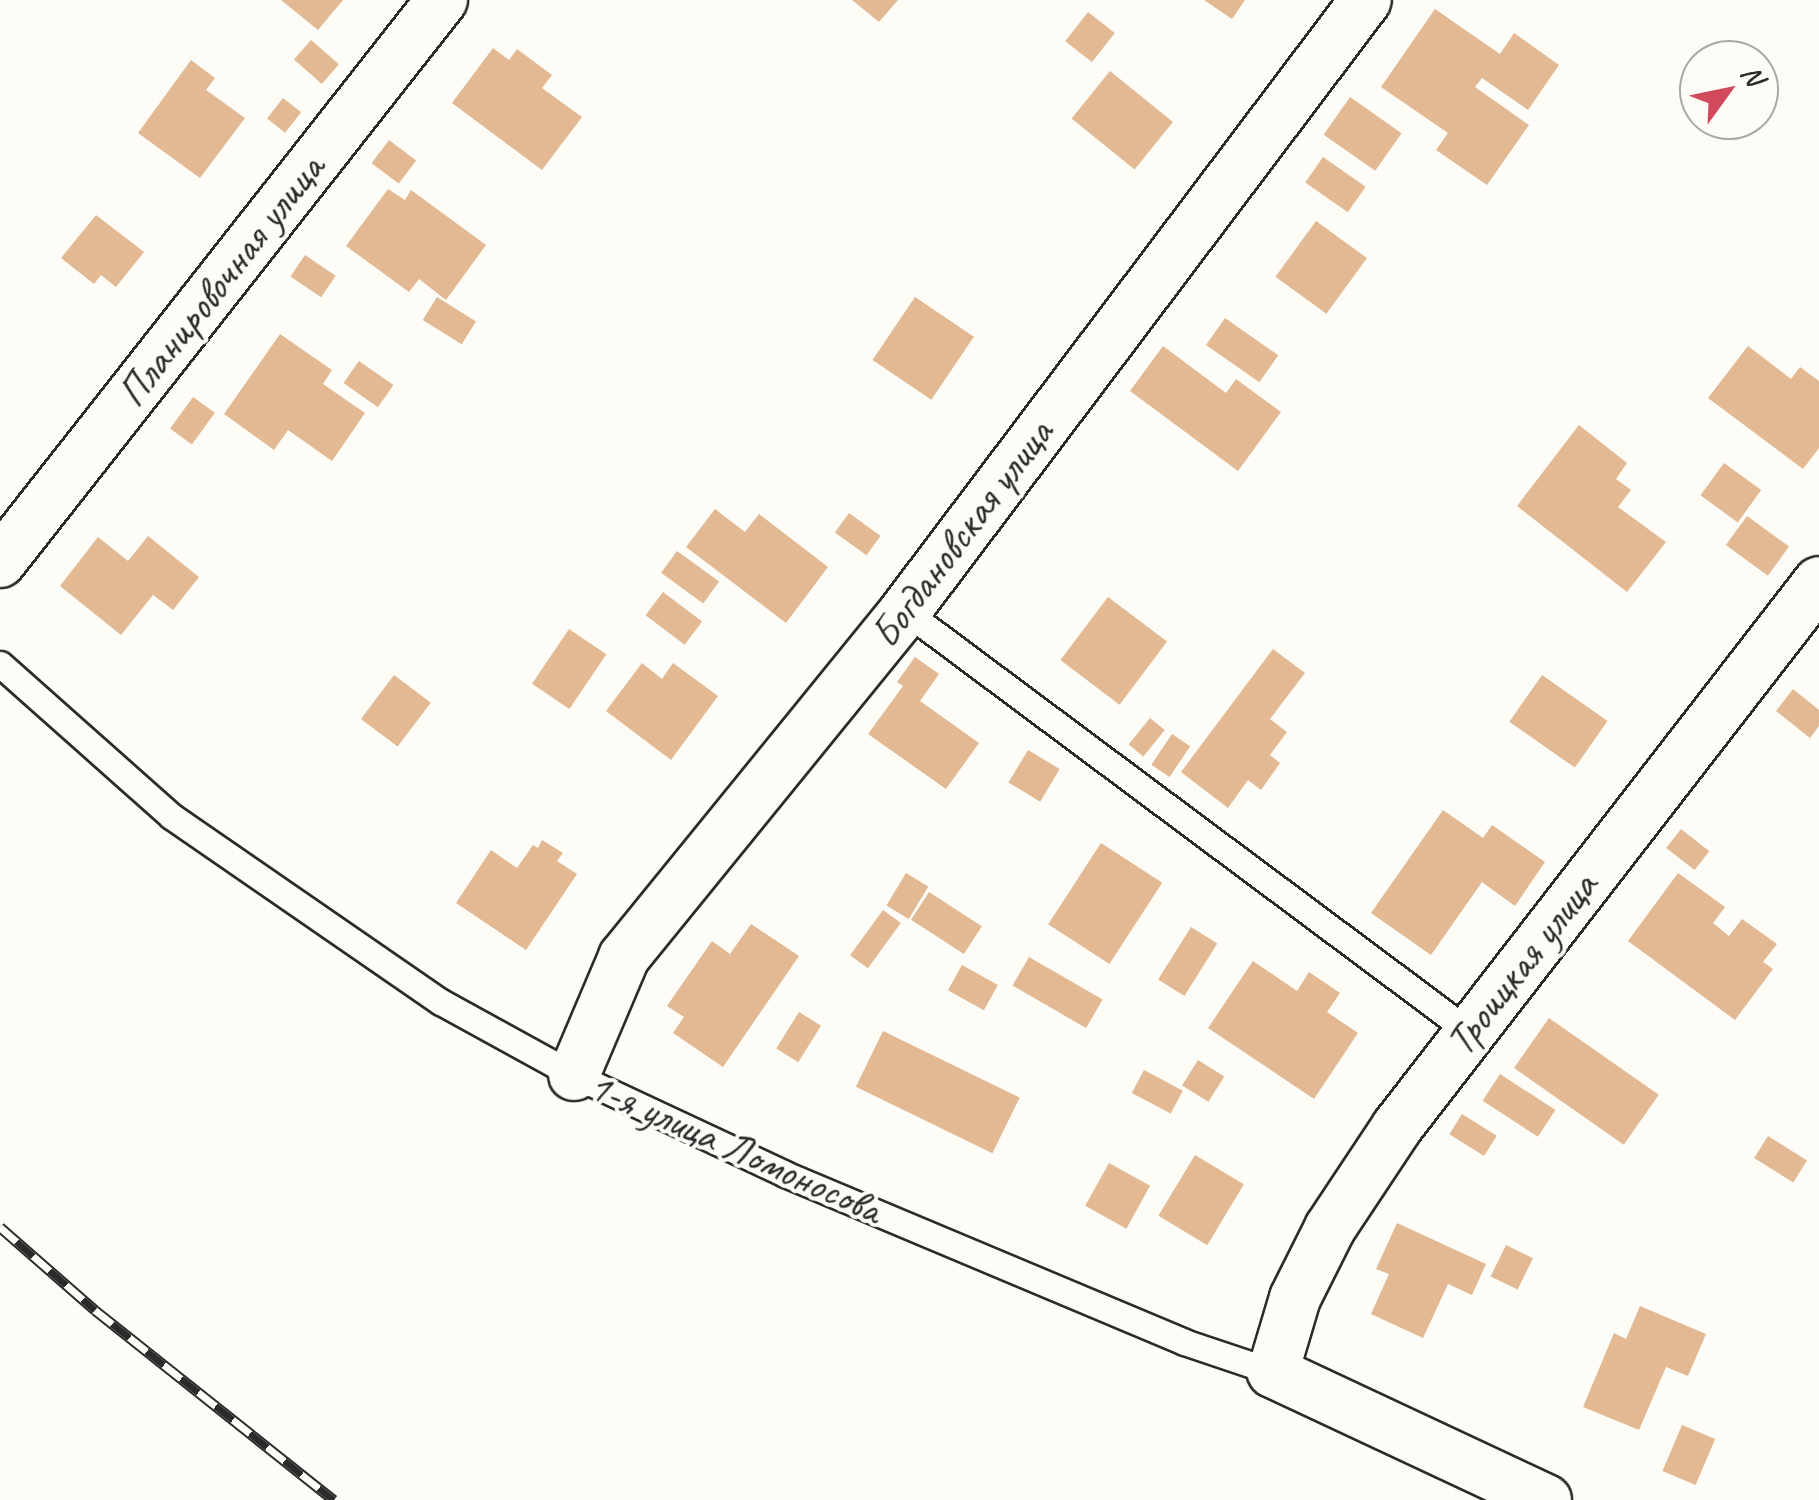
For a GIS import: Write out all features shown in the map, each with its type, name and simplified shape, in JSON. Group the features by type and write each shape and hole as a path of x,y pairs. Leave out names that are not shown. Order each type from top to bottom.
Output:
{"street":[{"name":"Планировочная улица","path":"0,562 442,0"},
{"name":"Богдановская улица","path":"574,1075 624,956 905,611 1366,0"},
{"name":"Троицкая улица","path":"1272,1372 1295,1298 1330,1228 1468,1030 1819,582"},
{"name":"1-я улица Ломоносова","path":"1272,1372 1546,1500"}],"lane":[{"path":"905,611 1468,1030"},
{"name":"1-я улица Ломоносова","path":"0,664 171,816 440,1002 574,1075 785,1174 1184,1342 1272,1372"}],"building":[{"path":"281,0 343,0 318,30"},
{"path":"852,0 898,0 879,22"},
{"path":"1204,0 1245,0 1232,19"},
{"path":"1435,9 1500,54 1514,33 1559,65 1528,110 1482,78 1475,87 1529,125 1487,185 1436,150 1448,133 1381,87"},
{"path":"1088,12 1115,33 1092,62 1065,41"},
{"path":"311,40 339,64 322,84 294,60"},
{"path":"493,48 509,60 517,49 552,75 542,88 582,117 542,170 452,103"},
{"path":"191,60 215,78 206,90 245,118 200,178 138,133"},
{"path":"1110,71 1173,122 1135,169 1072,118"},
{"path":"1350,97 1402,133 1375,171 1324,135"},
{"path":"283,98 301,112 285,133 267,118"},
{"path":"389,140 416,160 399,184 372,163"},
{"path":"1323,157 1366,187 1348,212 1305,182"},
{"path":"388,189 405,200 411,190 486,245 446,300 419,279 409,292 346,246"},
{"path":"96,215 144,252 116,287 101,275 94,284 61,258"},
{"path":"1316,221 1367,258 1326,314 1275,277"},
{"path":"305,255 336,276 321,297 290,277"},
{"path":"437,297 476,321 462,344 423,320"},
{"path":"915,297 974,337 931,400 873,360"},
{"path":"1225,318 1278,355 1259,382 1206,345"},
{"path":"280,334 332,370 323,384 365,413 332,461 288,430 274,450 224,414"},
{"path":"1163,346 1226,393 1236,379 1281,412 1238,471 1130,391"},
{"path":"1748,346 1791,379 1800,367 1819,381 1819,448 1803,469 1708,398"},
{"path":"359,361 393,385 378,407 344,383"},
{"path":"193,397 215,413 192,444 170,429"},
{"path":"1579,425 1627,463 1616,479 1631,490 1618,507 1666,542 1627,592 1517,506"},
{"path":"1724,463 1761,490 1738,522 1700,495"},
{"path":"715,509 745,532 759,514 828,567 786,623 686,547"},
{"path":"849,513 881,536 866,555 835,532"},
{"path":"1747,516 1789,547 1768,576 1726,545"},
{"path":"148,536 199,577 173,610 153,595 121,635 60,586 98,537 128,561"},
{"path":"677,551 719,582 703,603 661,573"},
{"path":"663,592 702,621 685,645 646,615"},
{"path":"1108,597 1167,642 1120,705 1060,660"},
{"path":"569,629 606,654 569,709 532,684"},
{"path":"1273,649 1305,673 1270,719 1287,732 1270,755 1280,763 1261,790 1248,780 1228,808 1181,772"},
{"path":"915,657 939,674 920,701 979,743 946,789 868,734 903,686 897,682"},
{"path":"642,663 662,679 673,663 718,696 671,760 606,711"},
{"path":"394,675 431,703 398,747 361,719"},
{"path":"1542,675 1608,721 1575,768 1509,722"},
{"path":"1793,689 1819,710 1819,726 1810,738 1776,711"},
{"path":"1150,718 1165,730 1143,756 1129,744"},
{"path":"1172,734 1190,746 1170,777 1151,765"},
{"path":"1028,750 1060,769 1040,802 1008,783"},
{"path":"1443,810 1483,838 1492,825 1545,862 1515,906 1482,882 1431,955 1371,913"},
{"path":"1681,829 1709,851 1695,870 1666,848"},
{"path":"542,840 563,853 557,861 577,874 526,950 456,903 491,850 517,868 533,845 538,848"},
{"path":"1101,843 1162,883 1109,964 1048,924"},
{"path":"906,873 928,886 909,919 886,906"},
{"path":"1678,873 1725,907 1713,923 1729,936 1742,919 1777,944 1763,962 1773,969 1735,1020 1628,941"},
{"path":"929,892 982,926 964,954 911,920"},
{"path":"883,910 901,923 868,968 850,955"},
{"path":"751,924 799,956 723,1067 673,1033 684,1017 667,1006 712,941 730,954"},
{"path":"1191,927 1217,943 1184,996 1158,980"},
{"path":"1029,957 1103,1000 1086,1028 1012,986"},
{"path":"1253,961 1297,991 1309,972 1340,993 1327,1012 1358,1033 1314,1099 1208,1028"},
{"path":"962,965 998,985 984,1010 948,990"},
{"path":"799,1012 821,1026 798,1062 776,1048"},
{"path":"1549,1018 1659,1095 1624,1145 1514,1068"},
{"path":"883,1031 1020,1098 992,1153 856,1087"},
{"path":"1198,1060 1224,1076 1208,1102 1182,1085"},
{"path":"1144,1070 1183,1091 1171,1114 1132,1093"},
{"path":"1500,1074 1555,1110 1538,1137 1483,1101"},
{"path":"1462,1114 1497,1136 1484,1156 1449,1134"},
{"path":"1768,1136 1807,1160 1793,1182 1754,1158"},
{"path":"1195,1155 1244,1184 1207,1245 1158,1216"},
{"path":"1109,1163 1150,1186 1126,1229 1085,1206"},
{"path":"1397,1223 1486,1264 1472,1295 1448,1284 1423,1338 1371,1314 1389,1274 1376,1269"},
{"path":"1506,1245 1533,1258 1518,1290 1491,1276"},
{"path":"1640,1306 1706,1334 1688,1376 1666,1367 1639,1430 1583,1407 1614,1333 1626,1339"},
{"path":"1682,1425 1715,1439 1696,1485 1662,1471"}],"railway":[{"path":"0,1227 95,1310 334,1500"}]}
